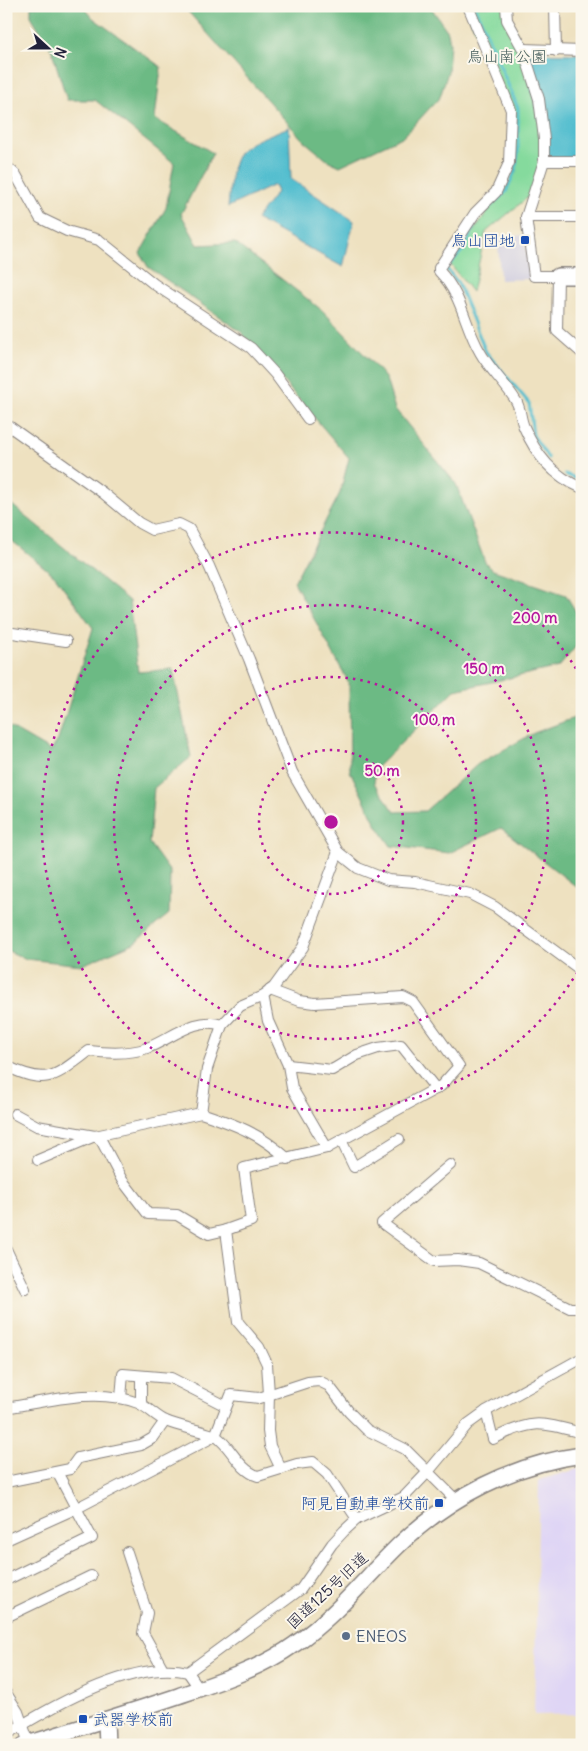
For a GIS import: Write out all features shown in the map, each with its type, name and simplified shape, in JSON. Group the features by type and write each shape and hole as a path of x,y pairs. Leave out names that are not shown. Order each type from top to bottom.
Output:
{"street":[{"path":"468,6 511,110 510,163 496,192 475,213 439,268 458,295 480,352 516,400 523,425 536,450 550,469 566,482 582,488"},
{"path":"506,6 507,20 523,49 539,99 544,139 544,161 526,217 534,276 582,276"},
{"path":"556,6 556,51"},
{"path":"523,49 582,51"},
{"path":"544,161 582,161"},
{"path":"6,166 16,175 40,218 67,231 99,240 154,284 251,348 275,374 308,419"},
{"path":"526,217 582,217"},
{"path":"558,276 557,331 582,354"},
{"path":"6,424 103,493 139,523 152,530 179,524 189,529 216,583 292,772 338,852 358,868 388,880 415,882 470,894 495,907 582,971"},
{"path":"6,632 66,641"},
{"path":"200,1113 207,1069 222,1025 240,1006 266,993 303,947 338,852"},
{"path":"266,993 268,1022 288,1065 292,1088 327,1148"},
{"path":"15,1114 37,1126 95,1136 101,1140 122,1180 148,1214 177,1215 209,1234 250,1221 244,1168 288,1159 327,1148 436,1089 459,1066 413,1002 397,997 315,1003 266,993"},
{"path":"6,1066 26,1075 41,1078 53,1075 89,1051 102,1053 144,1049 172,1038 193,1023 222,1025"},
{"path":"288,1065 332,1070 357,1055 378,1048 401,1045 436,1089"},
{"path":"38,1160 95,1136 200,1113 246,1128 272,1144 288,1159"},
{"path":"342,1140 354,1168 399,1139"},
{"path":"450,1165 382,1224 434,1261 479,1263 570,1308 582,1308"},
{"path":"226,1230 238,1322 259,1347 267,1364 269,1394 268,1431 270,1446 281,1469"},
{"path":"6,1249 25,1289"},
{"path":"6,1735 23,1724 100,1685 163,1668 188,1672 301,1589 332,1544 357,1519 404,1497 428,1473 461,1431 486,1411 582,1358"},
{"path":"121,1398 123,1374 171,1378 226,1406"},
{"path":"140,1404 142,1376"},
{"path":"6,1540 77,1508 215,1436 230,1395 259,1398 308,1382 320,1381 329,1386 349,1412 367,1430 404,1449 456,1500"},
{"path":"6,1408 89,1396 121,1398 140,1404 165,1421 215,1436 227,1445 237,1460 252,1474 258,1476 313,1462 327,1474 357,1519"},
{"path":"486,1411 493,1439 522,1425 533,1423 551,1425 582,1433"},
{"path":"6,1482 70,1469 78,1458 141,1445 153,1438 165,1421"},
{"name":"国道125号旧道","path":"26,1744 106,1720 260,1665 296,1644 336,1610 399,1545 456,1500 493,1480 514,1472 558,1459 582,1455"},
{"path":"6,1580 92,1538 57,1472"},
{"path":"127,1552 148,1613 143,1633 163,1668"},
{"path":"6,1617 90,1576"},
{"path":"188,1672 199,1688"},
{"path":"6,1693 12,1699 23,1724 26,1744"},
{"path":"106,1720 107,1745"}],"shaded area":[{"path":"524,235 530,279 500,280 498,238"},
{"path":"582,1468 582,1714 534,1715 539,1480"}],"green space":[{"path":"31,6 83,6 93,18 161,67 155,119 213,153 181,214 198,245 235,243 323,311 386,379 395,409 456,484 485,562 493,570 566,595 582,622 582,639 559,667 455,690 376,768 374,783 395,812 425,811 478,764 534,733 582,715 582,891 501,828 449,853 391,846 377,826 350,771 349,683 294,582 340,493 349,458 241,332 148,267 140,253 166,208 174,163 95,100 67,100 52,51 31,16"},
{"path":"183,6 430,6 448,32 450,43 448,72 440,97 404,136 340,166 327,160 303,140"},
{"name":"烏山南公園","path":"464,6 506,6 523,49 544,139 533,193 486,232 472,292 450,264 516,172 506,96"},
{"path":"6,500 129,601 138,672 173,669 191,757 154,788 149,843 170,872 169,914 134,943 82,965 26,959 6,950 6,725 51,751 58,740 93,628 55,576 6,536"}],"water":[{"path":"522,53 582,54 582,161 541,161 544,139"},
{"path":"289,127 291,179 354,221 343,267 256,219 277,192 274,185 228,207 232,172 239,153 246,146"}],"waterway":[{"path":"475,6 518,108 518,153 515,171 506,192 477,218 465,248 446,268 458,283 486,352 529,403 533,435 548,458"},
{"path":"565,474 582,481"}],"place":[{"name":"烏山団地","path":"525,240"},
{"name":"阿見自動車学校前","path":"439,1503"},
{"name":"ENEOS","path":"346,1636"},
{"name":"武器学校前","path":"83,1719"}]}
